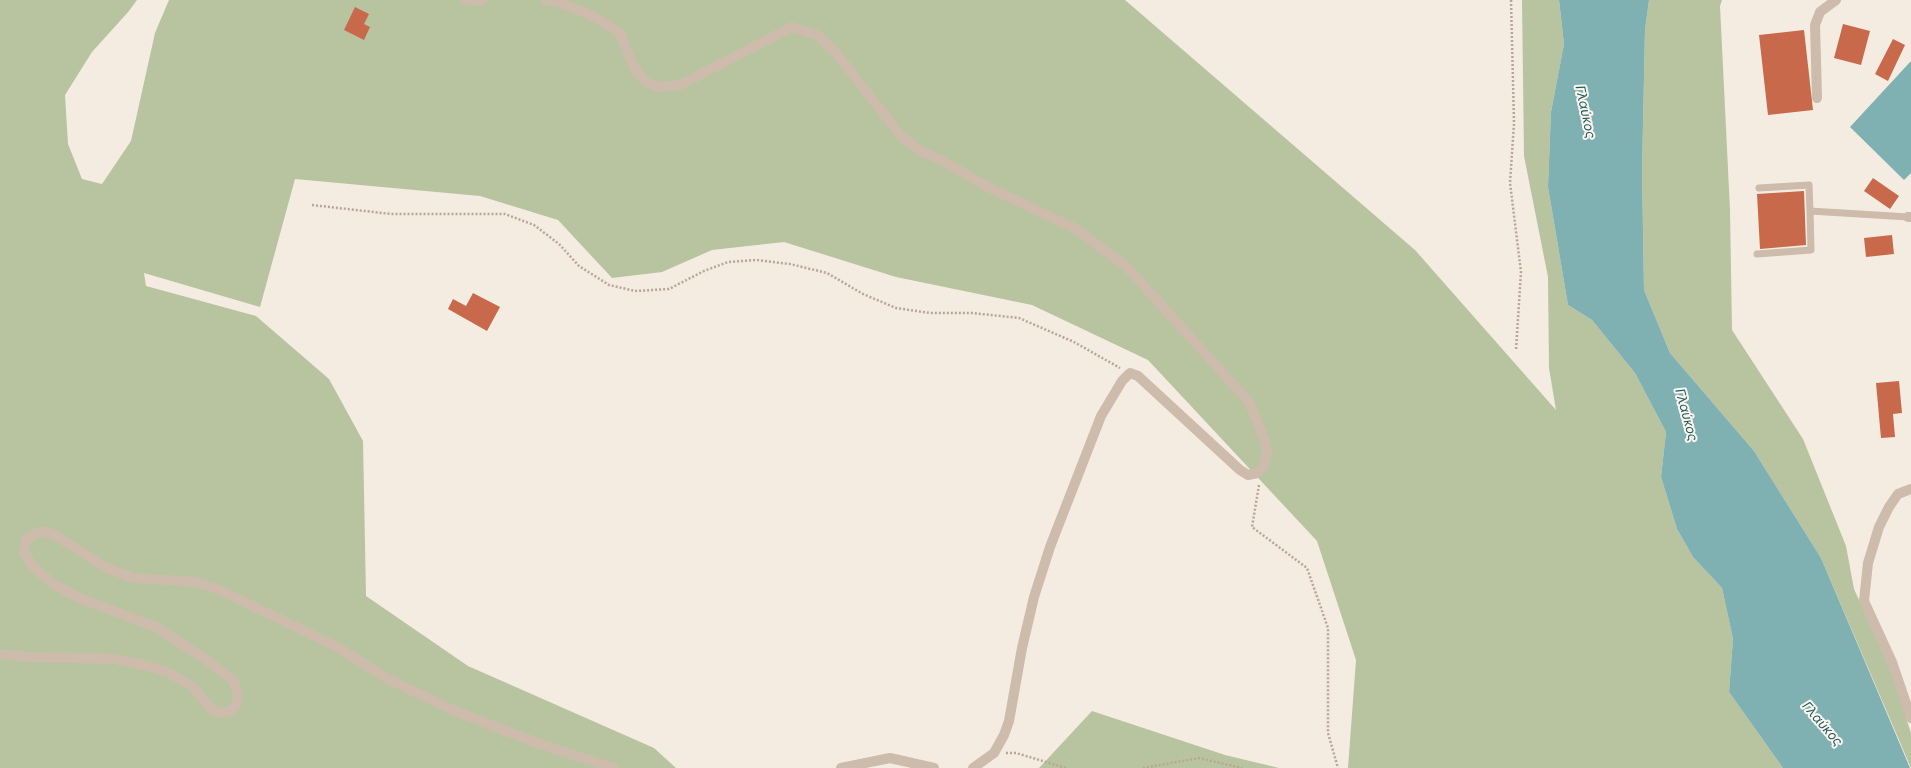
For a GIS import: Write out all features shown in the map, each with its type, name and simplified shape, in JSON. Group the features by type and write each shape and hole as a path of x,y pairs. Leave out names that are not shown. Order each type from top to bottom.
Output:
{"street":[{"path":"465,0 483,0"},
{"path":"545,0 558,2 593,16 620,33 633,66 645,81 658,87 680,85 792,27 817,34 835,52 902,137 921,151 943,161 986,186 1076,229 1127,266 1249,402 1265,441 1267,454 1263,467 1258,473 1248,475 1240,470 1144,381 1130,373 1116,388 1101,416 1050,547 1034,597 1022,648 1009,721 1004,735 994,753 973,768"},
{"path":"1817,98 1815,25 1820,12 1836,0"},
{"path":"1911,489 1898,494 1889,506 1880,527 1868,563 1864,601 1892,662 1911,718"},
{"path":"0,654 30,657 114,659 141,664 168,672 192,686 213,711 220,713 228,712 236,706 238,696 234,681 207,660 156,627 82,599 53,584 31,566 24,551 26,540 43,531 55,535 105,567 133,578 196,582 220,590 336,647 388,679 455,711 540,744 614,768"},
{"path":"841,768 890,758 934,768"}],"lane":[{"path":"1757,254 1812,250 1809,185 1759,188"},
{"path":"1810,211 1909,217"}],"path":[{"path":"1511,0 1514,123 1510,183 1522,272 1516,350"},
{"path":"312,205 391,214 505,214 534,225 559,244 579,266 609,285 635,292 669,289 704,271 728,262 756,260 790,264 827,273 863,294 896,308 930,313 972,313 1019,318 1074,342 1130,373"},
{"path":"1263,467 1252,527 1308,568 1328,628 1328,733 1338,768"},
{"path":"994,753 1016,753 1066,768"},
{"path":"1143,768 1199,758 1242,768"}],"green space":[{"path":"0,0 137,0 92,52 65,95 68,144 82,179 102,184 131,141 155,33 169,0 1125,0 1415,250 1556,410 1549,368 1548,277 1524,156 1522,0 1559,0 1564,44 1551,112 1548,187 1568,305 1592,320 1635,373 1666,432 1661,477 1677,529 1693,557 1722,588 1733,639 1729,692 1783,768 1348,768 1356,660 1317,541 1148,360 1032,305 896,277 784,242 712,250 662,272 612,278 558,220 480,196 295,179 260,307 144,273 146,286 256,316 329,379 363,441 366,596 468,666 654,748 676,768 0,768"},
{"path":"1649,0 1722,0 1720,6 1730,210 1732,330 1803,439 1846,546 1854,589 1889,665 1911,733 1911,768 1821,558 1754,451 1670,353 1644,290 1642,171 1645,30"},
{"path":"1092,711 1225,755 1279,768 1039,768"}],"water":[{"name":"Γλαύκος","path":"1559,0 1649,0 1645,30 1642,171 1644,290 1670,353 1754,451 1821,558 1910,768 1783,768 1729,692 1733,639 1722,588 1693,557 1677,529 1661,477 1666,432 1635,373 1592,320 1568,305 1548,187 1551,112 1564,44"},
{"path":"1911,61 1911,173 1904,180 1850,127"}],"building":[{"path":"355,7 369,14 364,24 370,27 364,40 344,30"},
{"path":"1843,24 1870,31 1861,65 1834,58"},
{"path":"1804,30 1813,110 1768,115 1759,35"},
{"path":"1893,39 1905,45 1888,81 1875,74"},
{"path":"1873,178 1899,196 1890,209 1864,191"},
{"path":"1804,191 1806,245 1760,249 1757,194"},
{"path":"1892,235 1894,254 1866,257 1864,238"},
{"path":"473,293 500,307 487,331 448,309 453,299 466,306"},
{"path":"1899,381 1902,413 1893,414 1895,437 1881,438 1876,383"}]}
